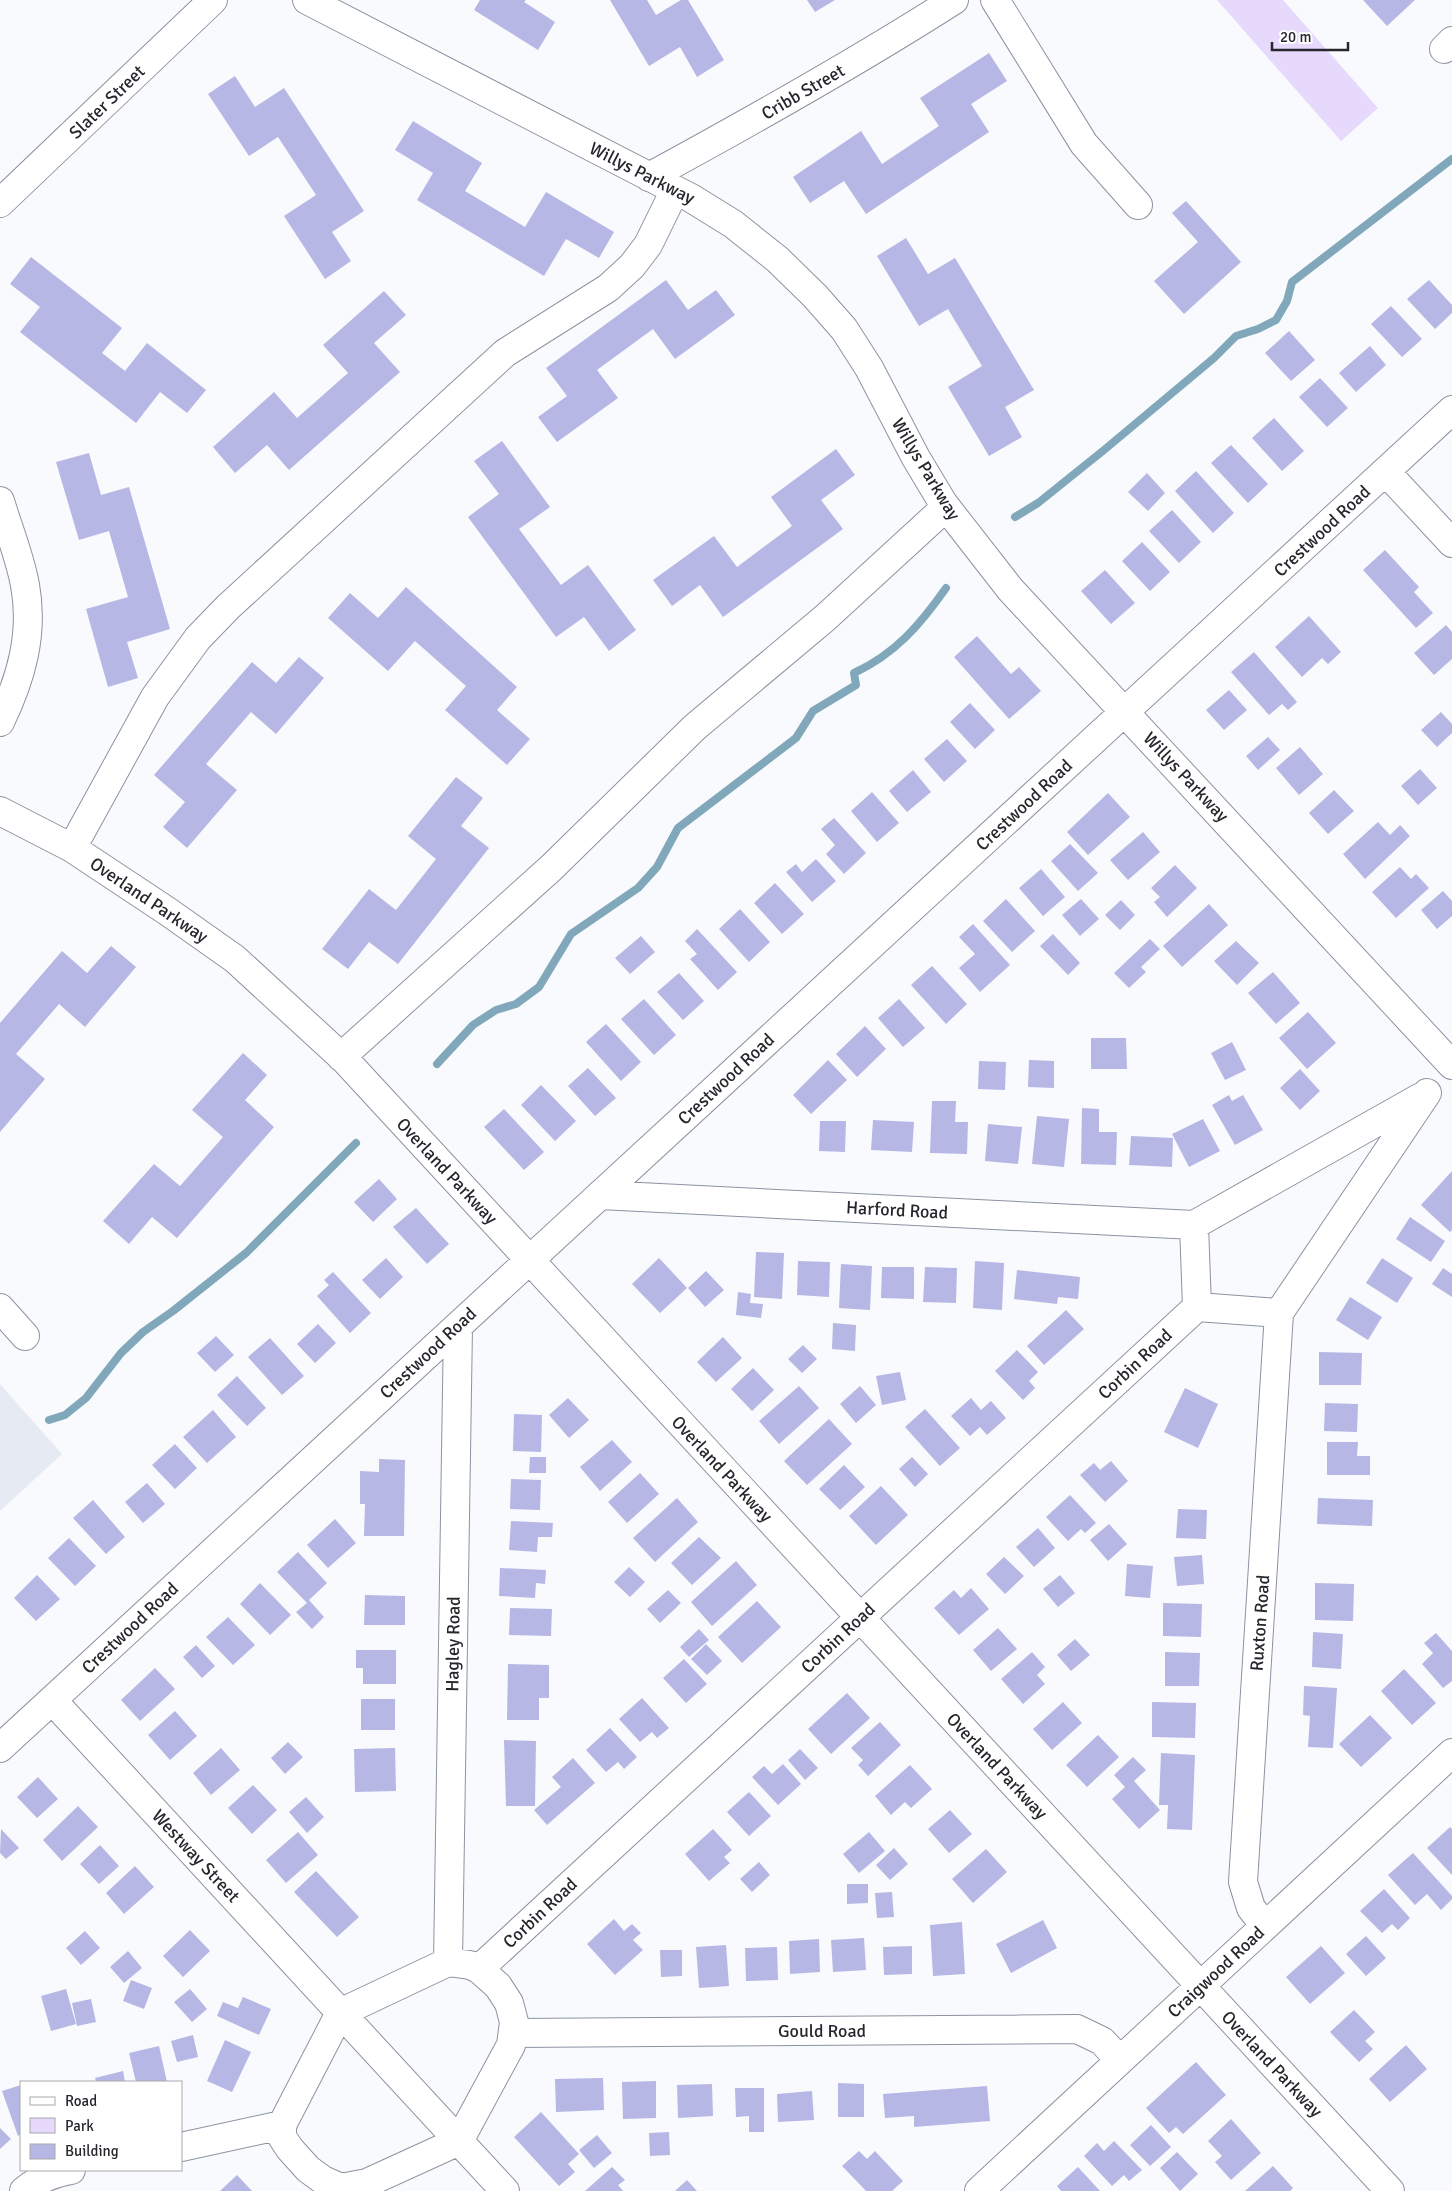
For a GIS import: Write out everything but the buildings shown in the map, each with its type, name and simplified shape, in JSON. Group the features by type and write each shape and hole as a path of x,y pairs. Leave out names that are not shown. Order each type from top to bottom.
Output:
{"street":[{"name":"Slater Street","path":"0,203 213,0"},
{"name":"Willys Parkway","path":"307,0 675,190 733,224 777,259 815,296 844,329 869,368 916,458 946,507 1010,589 1452,1065"},
{"name":"Cribb Street","path":"649,177 786,103 874,51 954,0"},
{"path":"996,0 1084,144 1138,204"},
{"path":"72,848 155,697 198,638 228,607 505,353 608,288 632,266 648,245 675,190"},
{"name":"Crestwood Road","path":"0,1748 1452,410"},
{"path":"1386,472 1452,544"},
{"path":"0,501 25,585 28,626 26,650 14,692 0,722"},
{"path":"341,1056 550,868 695,727 825,618 946,507"},
{"name":"Overland Parkway","path":"0,811 72,848 235,959 341,1056 859,1619 1390,2191"},
{"path":"1427,1093 1279,1313 1196,1307 1194,1225 1427,1093 1452,1071"},
{"name":"Harford Road","path":"600,1195 1194,1225"},
{"name":"Corbin Road","path":"479,1970 1196,1307"},
{"path":"0,1308 25,1336"},
{"name":"Ruxton Road","path":"1265,1926 1250,1908 1243,1882 1279,1313"},
{"name":"Hagley Road","path":"448,1962 458,1326"},
{"name":"Westway Street","path":"52,1700 505,2191"},
{"name":"Craigwood Road","path":"979,2191 1452,1753"},
{"path":"448,1962 470,1965 479,1970 498,1986 510,2003 514,2022 513,2033 511,2045 459,2141 367,2183 340,2190 308,2169 282,2137 282,2125 340,2013 448,1962"},
{"name":"Gould Road","path":"513,2033 1077,2029 1102,2041 1120,2060"},
{"path":"182,2147 282,2125"},
{"path":"24,2191 52,2174 66,2171"}],"shaded area":[{"path":"0,1384 62,1454 0,1511"}],"green space":[{"path":"1217,0 1283,0 1378,108 1341,141"}],"waterway":[{"path":"1015,517 1038,503 1104,450 1214,358 1236,336 1258,329 1276,320 1287,301 1292,282 1452,159"},
{"path":"437,1064 473,1025 496,1010 516,1004 539,987 571,934 638,888 657,867 678,828 796,738 813,711 856,685 854,673 882,657 906,637 946,588"},
{"path":"49,1420 65,1415 86,1398 121,1353 143,1332 173,1311 246,1253 356,1143"}]}
